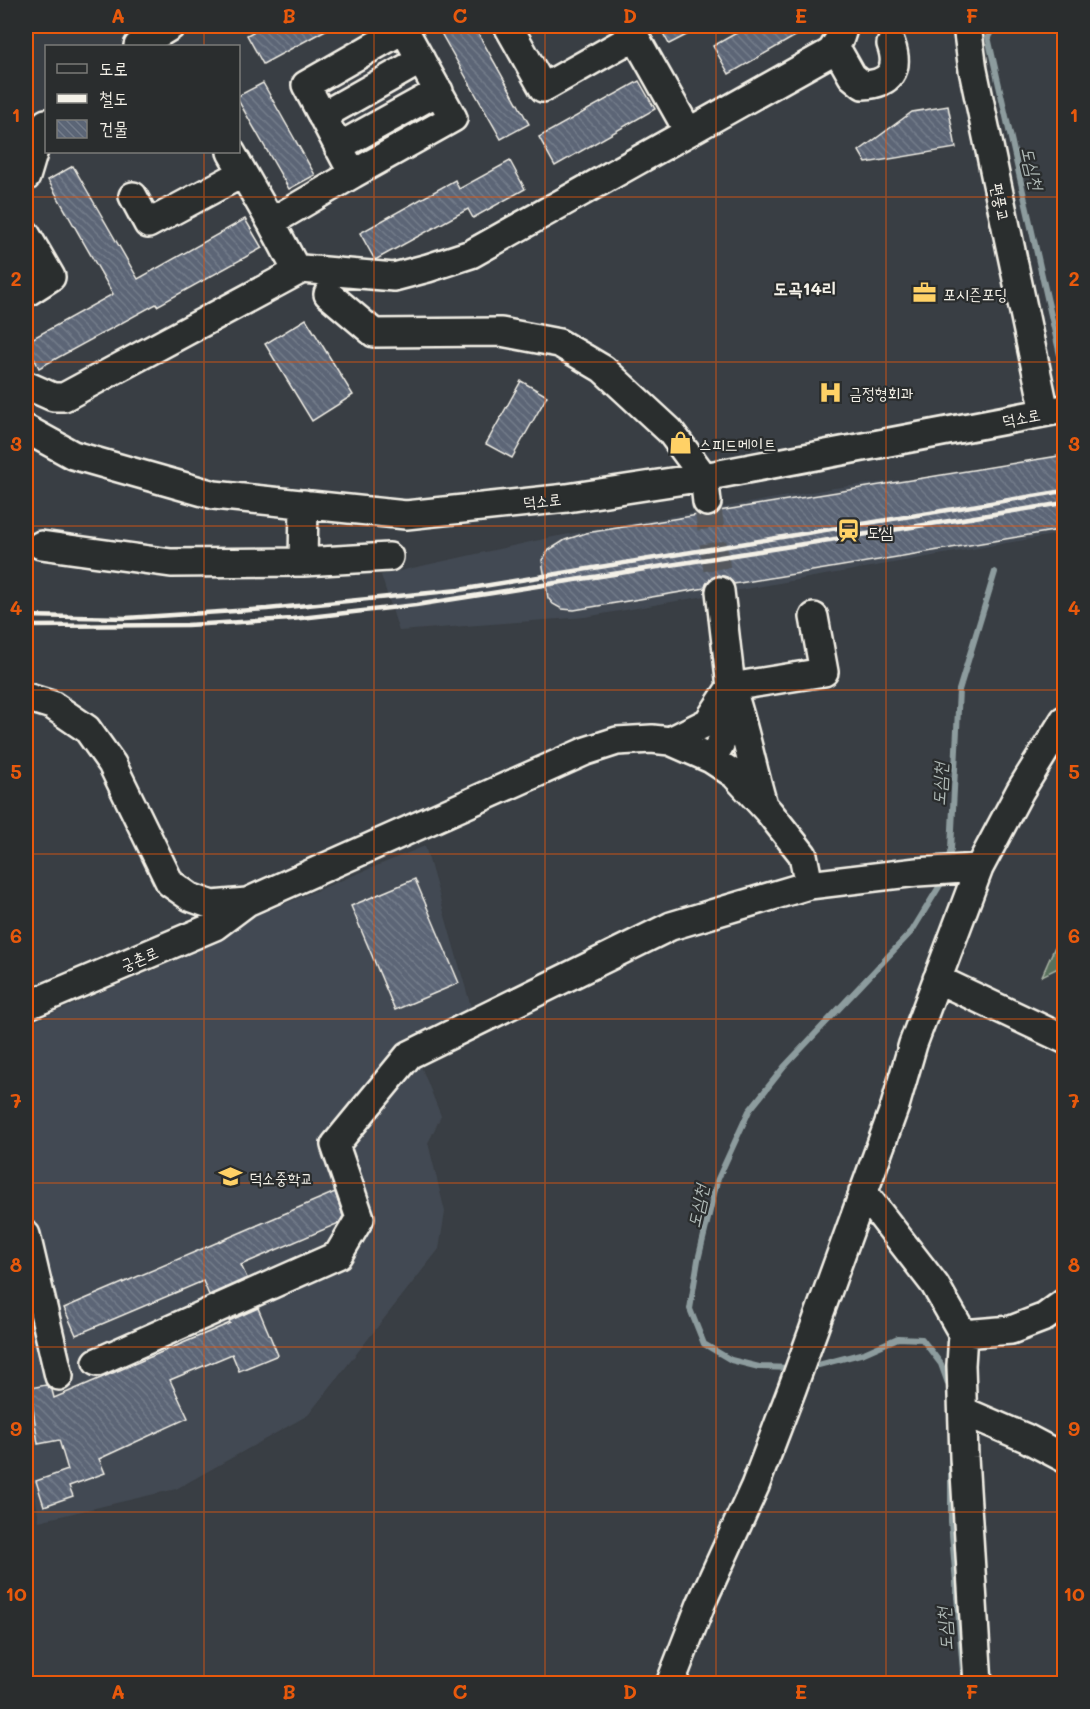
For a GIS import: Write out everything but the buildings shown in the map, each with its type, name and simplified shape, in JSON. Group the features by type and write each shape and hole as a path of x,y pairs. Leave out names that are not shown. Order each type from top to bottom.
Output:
{"street":[{"path":"508,26 543,87 632,31 688,131"},
{"name":"편풍교","path":"967,26 976,81 1038,378 1055,411"},
{"path":"271,222 453,118 403,27 306,85 353,174"},
{"path":"140,45 168,34"},
{"path":"26,385 53,397 64,397 302,268 394,277 471,254 831,51 840,36"},
{"path":"840,36 852,76 863,85 886,80 894,66 891,44"},
{"path":"322,116 421,60"},
{"path":"338,147 439,91"},
{"path":"26,177 30,143 45,124"},
{"path":"133,196 148,224 237,162 297,271"},
{"path":"26,234 51,278 26,292"},
{"path":"328,294 374,333 501,332 559,343 603,369 670,431 706,490"},
{"name":"덕소로","path":"28,438 74,455 214,495 406,515 567,498 706,490 1055,411"},
{"path":"303,562 304,504"},
{"path":"41,545 171,563 303,562 389,557"},
{"path":"711,759 719,748 728,726 731,687 720,591"},
{"path":"670,741 708,722 731,687 824,672 814,617"},
{"path":"731,687 741,715 750,759 764,808"},
{"path":"26,697 52,705 87,729 112,764 170,883 190,897 212,904 247,902 586,751 617,741 652,739 670,741 711,759 735,774 803,855 809,885"},
{"path":"670,1683 701,1604 754,1486 792,1389 895,1106 913,1044 979,868 1020,791 1065,720"},
{"path":"97,1362 338,1255 360,1218 335,1145 409,1055 671,926 809,885 917,872 979,868"},
{"name":"궁촌로","path":"26,1006 215,926 247,902"},
{"path":"937,979 1065,1039"},
{"path":"863,1191 935,1285 963,1334 961,1365 964,1457 978,1683"},
{"path":"26,1235 59,1376"},
{"path":"963,1334 1011,1330 1045,1317 1065,1303"},
{"path":"963,1411 1026,1438 1065,1458"}],"shaded area":[{"path":"1064,461 1064,533 585,617 399,631 381,575 553,537 834,488"},
{"name":"덕소중학교","path":"425,846 473,1014 412,1044 441,1116 428,1143 445,1212 439,1249 308,1415 176,1489 39,1521 26,1428 26,1025 207,947 245,920"}],"green space":[{"path":"1064,926 1064,965 1042,976"}],"waterway":[{"name":"도심천","path":"995,26 988,37 1060,355"},
{"name":"도심천","path":"947,864 951,849 959,690 995,572"},
{"name":"도심천","path":"794,1368 759,1367 731,1360 704,1344 690,1309 698,1260 717,1181 749,1111 784,1067 912,931 942,882 943,876"},
{"name":"도심천","path":"807,1368 864,1353 898,1338 922,1339 941,1364 950,1389"},
{"name":"도심천","path":"951,1457 951,1521 964,1684"}],"tunnel":[{"path":"707,502 720,591"}],"railway":[{"path":"26,616 126,618 267,609 459,590 1064,491"},
{"path":"26,626 187,625 292,619 416,605 1064,503"}],"place":[{"name":"포시즌포딩","path":"925,293"},
{"name":"금정형회과","path":"831,392"},
{"name":"스피드메이트","path":"681,443"},
{"name":"도심","path":"849,531"},
{"name":"덕소중학교","path":"231,1177"}],"district":[{"name":"도곡14리","path":"805,288"}]}
